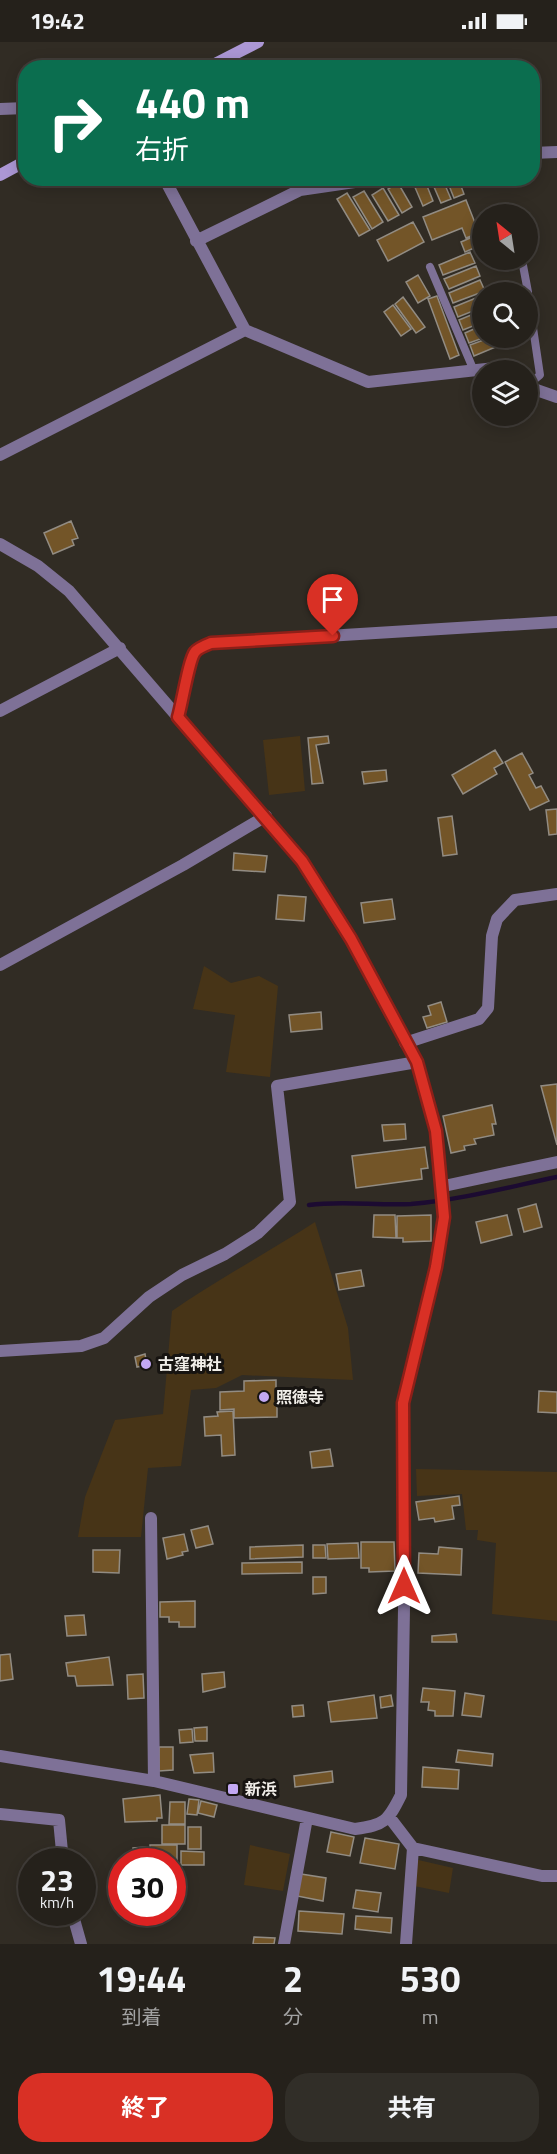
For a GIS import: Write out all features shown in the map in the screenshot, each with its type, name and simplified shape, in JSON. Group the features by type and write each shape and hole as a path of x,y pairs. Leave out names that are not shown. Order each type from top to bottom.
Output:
{"street":[{"path":"223,60 258,42"},
{"path":"0,109 18,108"},
{"path":"540,153 557,152"},
{"path":"0,175 18,165"},
{"path":"168,186 245,330 368,382 472,371"},
{"path":"196,241 300,190 327,186"},
{"path":"0,455 245,330"},
{"path":"538,390 557,397"},
{"path":"0,544 38,566 69,591 266,816 302,861 351,939 417,1062 436,1131 444,1190 444,1210 436,1267 403,1403 404,1608 401,1795 390,1818 376,1826 355,1829 154,1781 0,1756"},
{"path":"178,717 188,680 190,662 195,650 211,643 557,622"},
{"path":"0,711 120,648"},
{"path":"0,965 183,865 266,816"},
{"path":"405,1043 457,1028 478,1019 488,1008 492,936 497,919 515,900 557,894"},
{"path":"0,1350 81,1346 104,1338 149,1297 182,1275 225,1254 258,1233 290,1202 277,1086 417,1062"},
{"path":"444,1190 557,1162"},
{"path":"151,1518 154,1781"},
{"path":"0,1814 59,1820 62,1848"},
{"path":"284,1944 307,1818"},
{"path":"390,1818 413,1848 542,1876 557,1876"},
{"path":"406,1944 413,1848"},
{"path":"76,1926 81,1944"}],"lane":[{"path":"430,267 472,366"},
{"path":"538,361 540,375 538,377"}],"shaded area":[{"path":"300,736 305,791 269,795 263,740"},
{"path":"204,966 231,983 259,976 278,986 270,1077 226,1072 235,1015 193,1009"},
{"path":"315,1222 348,1328 353,1380 242,1375 216,1388 191,1390 181,1466 148,1468 141,1537 78,1537 85,1497 115,1420 163,1414 172,1311"},
{"path":"416,1469 557,1472 557,1621 492,1614 496,1543 477,1540 478,1530 466,1530 462,1494 417,1496"},
{"path":"250,1845 290,1854 283,1891 244,1885"},
{"path":"414,1859 453,1868 449,1893 414,1886"}],"building":[{"path":"400,186 412,207 402,213 388,189"},
{"path":"414,186 427,186 433,201 423,206"},
{"path":"434,186 445,186 451,199 441,203"},
{"path":"449,186 461,186 464,194 454,198"},
{"path":"383,188 399,215 388,221 372,195"},
{"path":"364,191 383,222 372,229 353,197"},
{"path":"347,193 370,230 359,236 337,199"},
{"path":"466,200 472,215 472,236 466,238 462,228 432,240 423,217"},
{"path":"413,222 424,242 388,261 377,240"},
{"path":"472,237 472,249 465,252 461,242"},
{"path":"470,252 472,256 472,264 443,275 439,265"},
{"path":"472,268 472,270 478,270 480,276 449,289 444,279"},
{"path":"418,275 430,296 418,303 406,282"},
{"path":"472,283 472,296 453,303 449,293"},
{"path":"437,296 459,355 450,359 428,299"},
{"path":"403,297 425,327 416,333 395,304"},
{"path":"472,300 472,311 458,317 454,307"},
{"path":"393,305 411,329 401,336 384,312"},
{"path":"472,315 472,326 463,330 459,320"},
{"path":"472,330 472,342 469,343 465,333"},
{"path":"472,344 472,348 493,348 474,356 470,345"},
{"path":"71,521 78,538 72,540 74,545 53,554 44,533"},
{"path":"328,736 329,743 316,745 323,783 312,784 308,738"},
{"path":"495,750 503,763 494,768 497,774 463,794 452,775"},
{"path":"522,753 533,773 529,775 536,788 541,786 549,801 530,810 505,762"},
{"path":"386,770 387,781 364,784 362,772"},
{"path":"557,809 557,834 549,835 546,810"},
{"path":"452,816 457,854 443,856 438,818"},
{"path":"234,853 267,856 265,872 233,870"},
{"path":"278,895 306,897 304,921 276,919"},
{"path":"392,899 395,919 364,923 361,903"},
{"path":"441,1002 447,1022 427,1028 423,1017 431,1015 428,1006"},
{"path":"321,1012 322,1029 291,1032 289,1015"},
{"path":"557,1084 557,1145 541,1086"},
{"path":"492,1105 496,1124 492,1124 494,1135 474,1139 476,1144 464,1146 465,1150 451,1153 443,1116"},
{"path":"405,1124 406,1139 384,1141 382,1125"},
{"path":"425,1147 428,1168 421,1169 422,1179 356,1188 352,1156"},
{"path":"536,1204 542,1227 524,1232 518,1209"},
{"path":"374,1215 395,1215 396,1238 373,1237"},
{"path":"431,1215 431,1241 403,1242 403,1238 397,1238 397,1216"},
{"path":"507,1215 512,1235 481,1243 476,1222"},
{"path":"361,1270 364,1286 339,1290 336,1274"},
{"path":"145,1354 147,1365 137,1367 135,1357"},
{"path":"276,1380 276,1391 283,1391 283,1404 277,1404 277,1417 234,1418 234,1409 220,1410 220,1392 244,1391 244,1381"},
{"path":"539,1391 557,1392 557,1413 538,1412"},
{"path":"233,1411 235,1455 222,1456 221,1435 205,1436 204,1417 218,1416 217,1412"},
{"path":"330,1449 333,1466 312,1468 310,1452"},
{"path":"459,1496 460,1505 452,1506 454,1519 435,1522 434,1518 419,1520 416,1502"},
{"path":"208,1526 213,1544 196,1548 191,1530"},
{"path":"184,1534 188,1551 182,1552 183,1555 167,1559 163,1538"},
{"path":"361,1542 394,1542 395,1571 369,1572 369,1568 361,1568"},
{"path":"358,1543 359,1558 328,1559 327,1544"},
{"path":"303,1545 303,1557 250,1559 250,1547"},
{"path":"313,1545 325,1545 326,1558 313,1558"},
{"path":"439,1547 462,1549 461,1575 418,1573 419,1553 438,1554"},
{"path":"93,1550 120,1550 119,1573 93,1572"},
{"path":"302,1562 302,1573 242,1574 242,1563"},
{"path":"313,1577 326,1577 326,1593 313,1594"},
{"path":"195,1601 195,1627 179,1627 179,1622 169,1622 169,1617 160,1617 160,1602"},
{"path":"84,1615 86,1635 67,1636 65,1616"},
{"path":"456,1634 457,1642 432,1642 432,1636"},
{"path":"10,1654 13,1679 0,1681 0,1655"},
{"path":"109,1657 113,1685 77,1686 75,1676 68,1676 66,1663"},
{"path":"224,1672 225,1687 203,1692 202,1674"},
{"path":"143,1674 144,1698 128,1699 127,1675"},
{"path":"423,1688 455,1691 453,1716 435,1716 435,1711 428,1710 429,1702 421,1702"},
{"path":"465,1693 484,1696 481,1717 462,1715"},
{"path":"374,1695 377,1718 331,1722 328,1702"},
{"path":"391,1695 393,1706 381,1708 380,1697"},
{"path":"303,1705 304,1716 293,1717 292,1706"},
{"path":"207,1727 207,1741 195,1741 194,1728"},
{"path":"192,1729 193,1742 180,1743 179,1730"},
{"path":"159,1747 173,1747 173,1770 159,1771"},
{"path":"458,1750 493,1754 492,1766 456,1762"},
{"path":"213,1753 214,1772 194,1773 190,1755"},
{"path":"423,1767 459,1770 458,1789 422,1787"},
{"path":"332,1771 333,1782 295,1787 294,1776"},
{"path":"160,1795 162,1818 157,1818 157,1821 125,1822 123,1799"},
{"path":"189,1799 199,1800 197,1815 187,1814"},
{"path":"201,1801 217,1805 214,1817 198,1813"},
{"path":"170,1802 185,1802 185,1824 169,1824"},
{"path":"162,1825 185,1825 185,1844 162,1844"},
{"path":"188,1827 201,1827 201,1849 188,1849"},
{"path":"331,1832 354,1837 350,1856 327,1852"},
{"path":"365,1838 399,1844 395,1869 360,1863"},
{"path":"150,1845 177,1845 177,1848 150,1848"},
{"path":"186,1851 204,1852 204,1865 186,1865"},
{"path":"301,1874 326,1878 323,1901 297,1896"},
{"path":"356,1890 381,1893 378,1912 353,1908"},
{"path":"299,1911 344,1914 342,1934 298,1931"},
{"path":"356,1916 392,1918 391,1933 355,1929"},
{"path":"254,1937 275,1938 274,1944 253,1944"}],"waterway":[{"path":"309,1205 411,1204 448,1200 557,1177"}],"place":[{"name":"古窪神社","path":"146,1364"},
{"name":"照徳寺","path":"264,1397"},
{"name":"新浜","path":"233,1789"}],"route":[{"path":"333,636 211,643 195,650 190,662 188,680 178,717 266,816 302,861 351,939 417,1062 436,1131 444,1186 444,1217 436,1267 403,1403 404,1586"}]}
